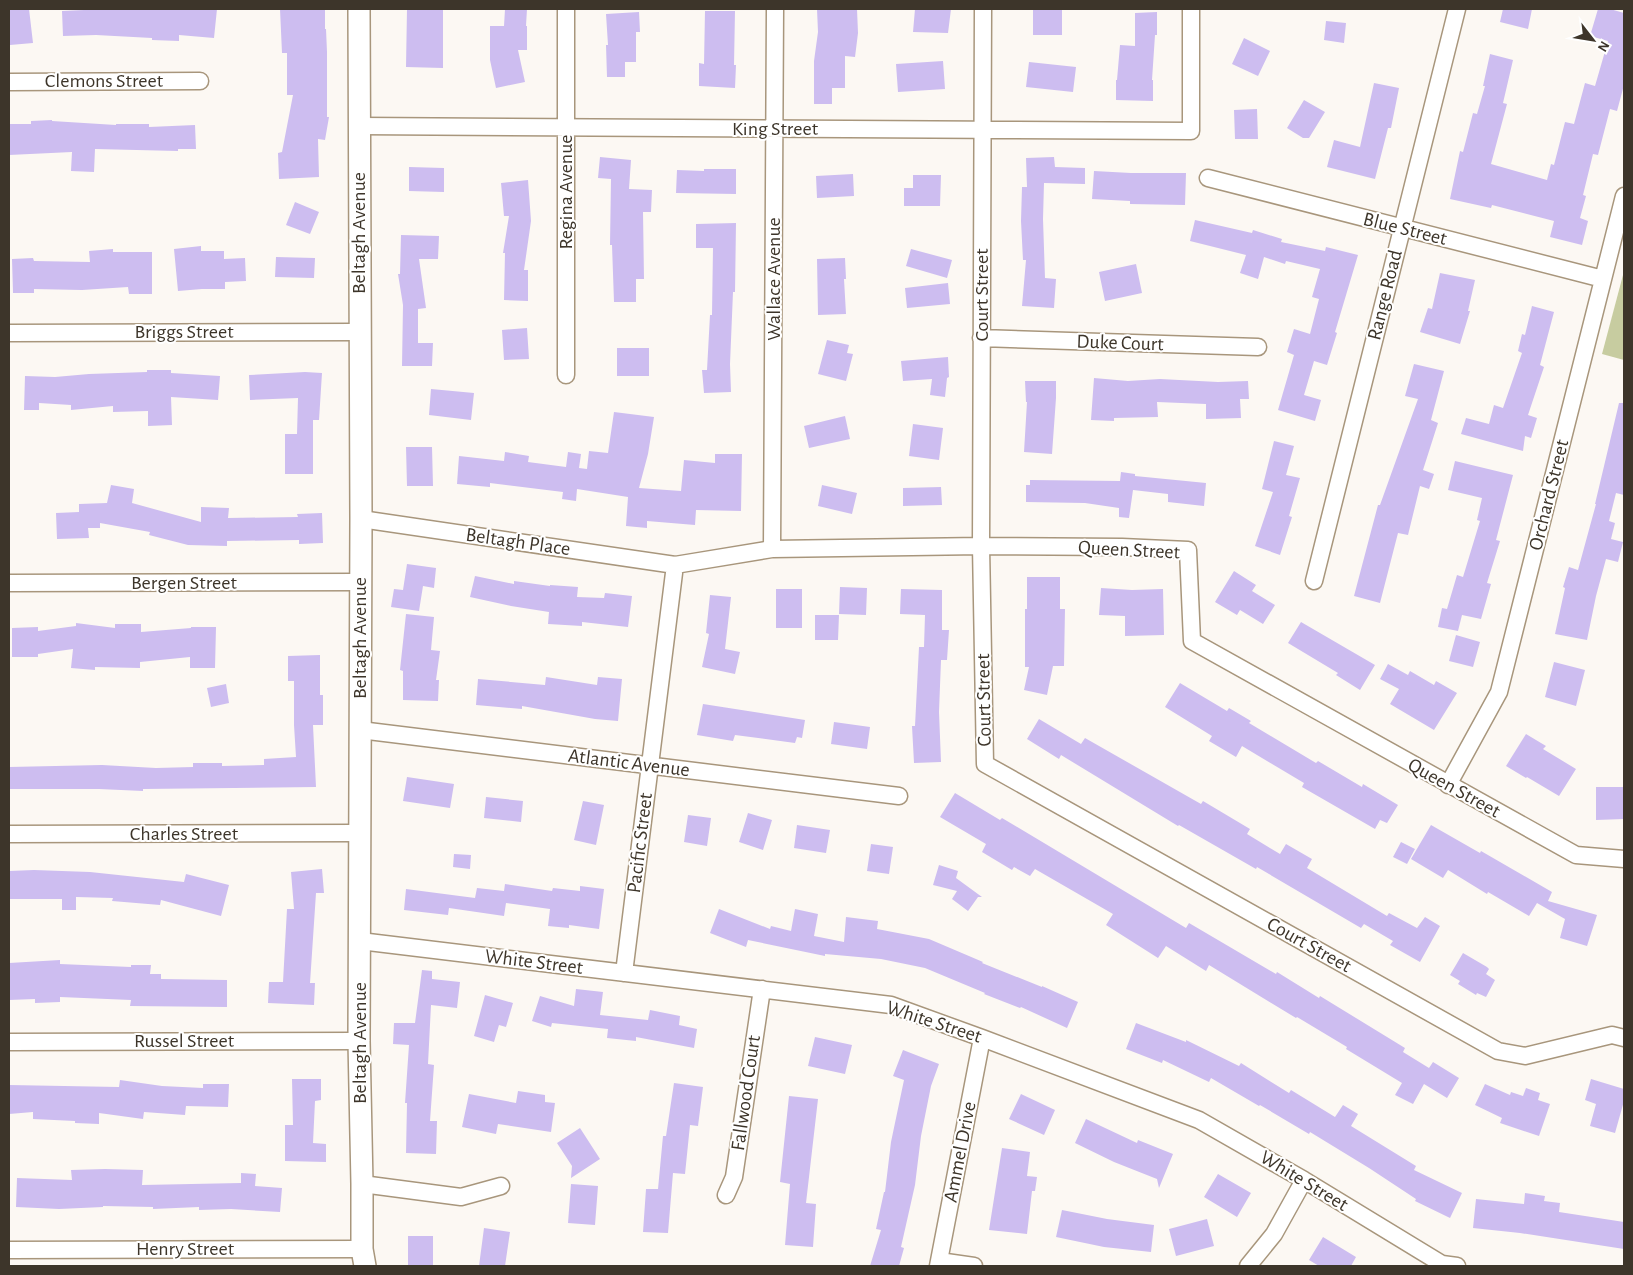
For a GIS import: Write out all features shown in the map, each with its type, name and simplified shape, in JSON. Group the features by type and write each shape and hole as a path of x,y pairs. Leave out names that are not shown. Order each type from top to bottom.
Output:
{"street":[{"name":"Beltagh Avenue","path":"359,9 361,520 359,1041 363,1257"},
{"name":"Regina Avenue","path":"566,9 566,375"},
{"name":"Wallace Avenue","path":"772,549 775,9"},
{"name":"Court Street","path":"983,9 981,546 985,764 1498,1051 1525,1056 1612,1035 1624,1038"},
{"name":"King Street","path":"360,126 1191,131 1191,9"},
{"name":"Range Road","path":"1314,581 1457,9"},
{"name":"Clemons Street","path":"9,82 200,81"},
{"name":"Blue Street","path":"1208,178 1603,279"},
{"name":"Orchard Street","path":"1448,785 1499,692 1624,196"},
{"name":"Briggs Street","path":"9,333 359,332"},
{"name":"Duke Court","path":"982,338 1258,347"},
{"name":"Beltagh Place","path":"361,520 675,565"},
{"name":"Queen Street","path":"675,565 772,549 981,546 1122,547 1188,550 1192,641 1576,855 1624,859"},
{"name":"Pacific Street","path":"624,973 675,565"},
{"name":"Bergen Street","path":"9,583 360,582"},
{"name":"Atlantic Avenue","path":"360,730 899,796"},
{"name":"Charles Street","path":"9,834 360,834"},
{"name":"White Street","path":"360,941 891,1006 982,1038 1199,1120 1304,1180 1447,1266"},
{"name":"Fallwood Court","path":"726,1195 734,1176 762,989"},
{"name":"Ammel Drive","path":"938,1264 982,1038"},
{"name":"Russel Street","path":"9,1042 359,1041"},
{"path":"1248,1266 1274,1234 1304,1180"},
{"path":"362,1184 462,1197 501,1186"},
{"name":"Henry Street","path":"9,1250 363,1257"},
{"path":"938,1264 974,1266"}],"green space":[{"path":"1624,276 1624,360 1602,354"}],"building":[{"path":"9,9 29,9 33,43 10,45"},
{"path":"217,9 214,38 179,35 179,41 96,35 63,36 62,11"},
{"path":"280,9 325,9 327,117 329,117 325,140 318,139 319,177 279,179 278,153 282,152 293,95 287,95 287,53 282,53"},
{"path":"407,9 443,9 443,68 406,67"},
{"path":"505,9 527,9 527,50 518,50 525,82 496,88 490,60 490,26 504,26"},
{"path":"817,9 857,9 858,33 855,57 845,56 845,88 832,88 832,104 814,104 814,61 818,32"},
{"path":"915,9 951,9 948,33 913,32"},
{"path":"1033,9 1062,9 1062,35 1033,35"},
{"path":"1503,9 1532,9 1528,29 1500,22"},
{"path":"1598,9 1610,9 1624,13 1624,85 1617,111 1610,109 1598,155 1593,154 1583,195 1586,196 1580,218 1588,221 1582,245 1550,237 1554,221 1492,205 1491,208 1450,199 1460,151 1463,152 1473,113 1477,114 1485,86 1483,86 1490,54 1513,60 1503,103 1507,104 1491,164 1547,180 1551,164 1554,165 1565,122 1574,124 1585,83 1595,86 1608,41 1590,36"},
{"path":"705,11 735,11 735,88 699,86 699,63 704,64"},
{"path":"639,12 640,32 636,32 636,62 625,62 625,77 607,77 606,45 608,45 606,14"},
{"path":"1157,12 1157,35 1155,35 1152,80 1153,101 1116,100 1120,45 1135,46 1135,13"},
{"path":"1326,21 1346,23 1344,43 1324,40"},
{"path":"1244,38 1270,51 1258,76 1232,64"},
{"path":"943,61 945,89 898,92 896,64"},
{"path":"1029,62 1076,67 1073,92 1026,87"},
{"path":"1374,83 1399,88 1391,128 1388,128 1375,179 1327,167 1334,140 1360,147"},
{"path":"1304,100 1325,112 1309,138 1303,138 1287,128"},
{"path":"1257,109 1258,139 1235,139 1234,110"},
{"path":"52,120 116,125 149,124 149,127 195,125 196,149 178,149 178,151 95,149 94,172 71,171 72,152 9,155 9,124 31,124 31,121"},
{"path":"600,157 631,160 629,189 652,190 651,212 643,212 644,279 636,279 636,302 614,302 612,245 610,245 611,179 598,178"},
{"path":"1054,157 1055,167 1085,168 1085,184 1044,183 1045,278 1056,279 1054,308 1022,306 1026,260 1023,260 1021,221 1022,187 1027,187 1026,158"},
{"path":"409,167 444,168 444,192 409,191"},
{"path":"704,169 736,169 736,194 676,193 677,170 704,171"},
{"path":"1094,171 1186,173 1185,205 1130,204 1130,201 1092,199"},
{"path":"853,174 854,196 817,198 816,176"},
{"path":"913,175 941,175 940,206 904,206 904,188 913,188"},
{"path":"528,180 531,221 524,270 528,270 528,301 504,300 505,253 503,253 509,216 504,216 501,183"},
{"path":"295,202 319,212 310,234 286,225"},
{"path":"1195,220 1252,233 1253,230 1282,239 1281,242 1325,251 1326,247 1358,255 1327,365 1314,361 1304,395 1321,400 1315,421 1278,410 1294,355 1287,352 1294,329 1310,334 1319,299 1312,297 1320,269 1286,261 1285,264 1264,257 1258,279 1240,273 1246,255 1190,241"},
{"path":"736,223 735,292 733,292 730,364 731,392 704,393 702,370 707,370 710,315 712,315 713,248 696,248 696,224"},
{"path":"401,235 439,236 438,259 419,259 426,308 418,309 418,343 433,343 432,366 402,366 403,305 398,274 400,274"},
{"path":"201,246 201,251 224,251 224,259 245,258 246,281 225,282 225,289 178,291 174,249"},
{"path":"113,249 113,252 152,252 152,294 129,294 128,287 82,290 34,289 34,293 13,293 12,259 33,258 34,261 90,262 89,251"},
{"path":"911,249 952,260 947,278 906,266"},
{"path":"276,257 315,258 314,278 275,277"},
{"path":"845,258 846,314 818,315 817,259"},
{"path":"1136,264 1142,293 1105,301 1099,272"},
{"path":"1440,273 1475,280 1468,311 1470,311 1460,344 1420,332 1428,308 1432,309"},
{"path":"948,283 950,304 907,308 905,288"},
{"path":"1532,306 1554,312 1540,365 1544,367 1528,415 1537,418 1531,438 1525,436 1523,451 1461,434 1466,418 1489,424 1494,405 1503,408 1522,353 1518,351 1522,334 1525,335"},
{"path":"527,328 529,359 504,360 502,330"},
{"path":"827,340 849,345 847,353 853,354 846,381 818,374"},
{"path":"617,348 649,348 649,376 617,376"},
{"path":"948,357 949,377 947,378 945,397 930,395 932,379 903,381 901,361"},
{"path":"1414,364 1444,371 1431,420 1438,423 1423,470 1434,474 1429,489 1420,486 1408,535 1398,533 1380,603 1354,596 1378,505 1380,505 1418,399 1405,396"},
{"path":"147,370 171,370 171,373 220,376 218,400 171,397 172,425 148,426 148,411 113,412 113,406 71,410 71,405 39,403 39,410 24,410 25,376 55,377 147,372"},
{"path":"322,373 319,420 313,420 313,474 285,474 285,434 297,434 298,398 250,400 249,375"},
{"path":"1094,378 1128,381 1160,379 1218,382 1248,381 1249,399 1240,399 1241,418 1206,419 1206,404 1157,402 1158,417 1114,418 1114,421 1091,420"},
{"path":"1025,381 1056,381 1052,454 1024,452 1027,402"},
{"path":"431,389 474,393 471,420 429,415"},
{"path":"1619,403 1624,403 1624,495 1616,493 1609,521 1615,523 1611,539 1623,542 1618,562 1606,559 1587,640 1555,634 1565,588 1563,587 1569,567 1578,570 1596,504"},
{"path":"614,412 654,417 648,454 639,488 681,491 684,460 715,463 715,454 742,454 741,511 696,510 695,525 647,521 647,528 626,526 628,497 577,489 576,501 562,499 563,492 490,483 490,487 457,484 459,456 504,461 505,452 529,456 528,462 566,467 568,452 581,454 579,468 587,469 589,451 608,453"},
{"path":"845,416 850,439 809,448 804,426"},
{"path":"913,424 943,428 939,460 909,456"},
{"path":"1274,441 1294,446 1286,475 1300,478 1289,516 1292,517 1280,555 1255,546 1273,492 1262,489"},
{"path":"406,447 432,447 433,486 407,486"},
{"path":"1455,461 1513,475 1496,540 1500,541 1487,583 1491,584 1481,619 1462,615 1458,631 1438,627 1442,608 1447,609 1457,575 1463,577 1480,521 1477,520 1482,498 1448,490"},
{"path":"1121,472 1135,474 1135,476 1206,483 1204,506 1168,502 1168,494 1133,490 1129,518 1119,517 1119,508 1085,503 1026,502 1026,485 1030,485 1030,480 1120,481"},
{"path":"111,485 134,489 132,503 201,522 201,507 229,508 228,518 298,517 297,514 322,513 323,543 299,544 299,540 227,541 227,546 188,545 149,535 150,532 100,523 100,528 88,528 89,538 57,539 56,513 79,512 79,504 107,503"},
{"path":"822,485 857,493 852,514 818,506"},
{"path":"941,487 942,505 903,506 903,488"},
{"path":"407,564 436,568 434,588 423,586 419,611 391,607 394,589 403,590"},
{"path":"1234,571 1256,585 1252,591 1275,605 1263,624 1240,610 1237,615 1215,602"},
{"path":"475,576 514,584 514,581 550,586 578,587 577,597 604,598 605,593 632,596 628,627 582,622 582,626 548,624 549,612 470,597"},
{"path":"1027,577 1060,577 1060,609 1065,609 1064,666 1053,666 1047,695 1024,690 1029,667 1025,667"},
{"path":"840,587 867,588 866,615 839,614"},
{"path":"1101,588 1163,589 1164,635 1125,636 1125,616 1099,615"},
{"path":"776,589 802,589 802,628 776,628"},
{"path":"901,589 942,590 942,630 949,630 947,660 941,660 939,712 941,762 914,763 912,726 915,726 919,647 924,647 925,615 900,614"},
{"path":"710,595 731,597 725,649 740,652 735,674 702,667 709,634 706,633"},
{"path":"406,614 434,617 431,650 440,651 436,680 439,680 438,701 403,700 403,671 400,670"},
{"path":"815,615 839,615 838,640 815,640"},
{"path":"1301,622 1375,665 1360,690 1336,675 1338,673 1288,643"},
{"path":"76,623 115,628 115,624 141,624 141,632 191,627 216,627 215,668 190,668 190,657 140,662 140,668 95,667 95,670 71,668 73,649 38,654 38,657 12,657 12,628 38,627 38,631 76,626"},
{"path":"1456,635 1480,642 1473,667 1449,661"},
{"path":"320,655 320,695 323,695 323,725 313,725 316,787 143,789 143,791 9,789 9,767 102,765 156,768 193,767 193,763 222,763 222,766 264,765 264,759 296,757 294,681 288,681 288,656"},
{"path":"1554,662 1585,670 1576,706 1545,697"},
{"path":"1388,664 1408,675 1410,671 1434,685 1436,681 1457,693 1434,730 1390,704 1399,689 1380,679"},
{"path":"546,677 597,685 598,677 622,679 618,721 595,719 522,706 522,709 476,705 478,679 545,685"},
{"path":"1180,683 1227,711 1229,708 1251,721 1249,723 1316,763 1318,761 1362,787 1363,784 1398,805 1387,823 1380,820 1375,829 1302,787 1304,783 1242,746 1236,757 1209,741 1212,736 1165,707"},
{"path":"226,684 229,703 211,707 207,688"},
{"path":"703,704 805,720 802,738 797,737 795,743 735,735 733,741 697,735"},
{"path":"1039,719 1081,744 1085,738 1201,804 1203,801 1250,829 1247,834 1280,854 1286,844 1312,859 1307,868 1387,916 1389,913 1417,928 1425,917 1440,926 1420,962 1390,945 1393,941 1364,924 1361,928 1257,867 1256,869 1178,826 1061,755 1059,759 1027,739"},
{"path":"834,722 870,727 867,749 831,744"},
{"path":"1526,734 1546,746 1543,749 1576,769 1559,796 1506,766"},
{"path":"407,777 454,784 450,808 403,801"},
{"path":"1596,787 1624,787 1624,819 1596,820"},
{"path":"955,793 1000,820 1002,818 1186,928 1189,923 1276,974 1277,972 1319,998 1320,996 1405,1048 1403,1052 1429,1068 1433,1062 1459,1078 1447,1098 1424,1084 1413,1104 1395,1095 1402,1083 1346,1049 1347,1047 1209,965 1206,971 1166,946 1158,958 1106,925 1113,914 1035,869 1030,876 1014,867 1012,870 982,852 986,844 940,817"},
{"path":"486,797 523,801 521,822 484,818"},
{"path":"583,801 604,805 596,845 574,840"},
{"path":"748,813 772,820 763,850 739,842"},
{"path":"688,815 711,818 707,846 684,842"},
{"path":"797,825 830,830 826,853 794,848"},
{"path":"1431,825 1552,892 1548,901 1597,915 1587,946 1560,938 1565,919 1537,903 1529,916 1488,892 1487,894 1448,870 1443,878 1411,859"},
{"path":"1401,842 1415,849 1407,864 1393,857"},
{"path":"871,844 893,847 889,874 867,871"},
{"path":"454,854 471,855 470,869 453,867"},
{"path":"939,865 958,871 956,878 982,897 978,897 968,911 952,899 957,891 933,885"},
{"path":"322,869 324,893 316,893 310,983 315,983 314,1005 268,1003 269,982 283,982 287,909 294,909 291,872"},
{"path":"9,871 90,872 184,882 186,874 229,885 221,916 161,900 160,905 112,901 113,898 76,897 76,910 62,910 62,899 9,899"},
{"path":"505,884 552,891 553,888 580,891 580,886 604,889 599,929 569,925 569,928 548,926 550,909 506,903 504,916 449,908 448,915 404,910 406,889 475,898 477,888 504,891"},
{"path":"719,909 770,929 771,926 791,931 795,909 818,914 814,936 844,942 846,917 878,921 877,929 929,939 1078,1002 1067,1028 925,968 881,959 825,954 825,956 748,940 746,947 710,933"},
{"path":"1463,953 1487,967 1489,969 1486,974 1495,980 1486,997 1477,993 1476,995 1458,984 1460,981 1450,975"},
{"path":"60,960 60,964 131,967 131,965 151,965 150,974 161,974 161,979 227,980 227,1007 130,1006 131,1000 60,997 60,1002 35,1003 35,999 9,1000 9,963"},
{"path":"422,970 432,971 432,979 460,982 457,1008 431,1005 428,1064 434,1065 430,1121 437,1121 436,1154 406,1153 407,1103 405,1103 409,1045 393,1044 394,1023 415,1023"},
{"path":"576,989 603,992 600,1015 648,1020 650,1010 680,1016 679,1025 697,1029 694,1048 636,1037 636,1041 607,1038 608,1029 552,1023 551,1027 532,1021 540,996 574,1006"},
{"path":"485,995 513,1003 506,1027 499,1025 494,1042 474,1036"},
{"path":"1136,1023 1186,1042 1186,1040 1239,1066 1241,1063 1289,1093 1291,1090 1335,1117 1343,1105 1358,1114 1351,1126 1416,1166 1414,1170 1462,1193 1450,1218 1415,1201 1416,1199 1369,1168 1310,1132 1309,1134 1211,1078 1209,1082 1163,1060 1162,1063 1126,1049"},
{"path":"815,1037 852,1045 845,1074 808,1066"},
{"path":"903,1050 939,1064 931,1086 921,1136 915,1185 901,1247 904,1248 899,1266 870,1266 881,1230 876,1229 885,1192 891,1142 904,1080 893,1076"},
{"path":"292,1079 321,1079 321,1100 315,1101 313,1143 326,1144 326,1162 285,1161 285,1125 293,1125"},
{"path":"1591,1079 1624,1089 1624,1101 1615,1133 1590,1126 1596,1104 1585,1100"},
{"path":"120,1080 162,1086 203,1088 203,1084 229,1084 228,1107 186,1106 185,1115 144,1112 143,1119 99,1113 99,1124 33,1119 33,1112 9,1114 9,1085 119,1087"},
{"path":"674,1083 703,1087 698,1126 690,1125 685,1174 673,1173 668,1233 643,1232 646,1189 658,1189 663,1136 666,1136"},
{"path":"1485,1084 1510,1095 1511,1092 1523,1096 1526,1088 1540,1093 1538,1100 1550,1104 1539,1136 1500,1123 1502,1118 1475,1105"},
{"path":"518,1091 545,1095 545,1102 555,1103 551,1132 498,1124 496,1134 462,1127 469,1094 516,1103"},
{"path":"1021,1094 1055,1110 1044,1135 1009,1119"},
{"path":"789,1096 818,1099 806,1203 816,1204 813,1247 785,1245 790,1184 780,1182"},
{"path":"1086,1119 1137,1143 1138,1140 1173,1154 1159,1188 1157,1179 1114,1162 1075,1143"},
{"path":"580,1128 600,1159 571,1178 572,1166 557,1143"},
{"path":"1002,1148 1030,1152 1027,1176 1037,1177 1035,1191 1032,1191 1027,1234 989,1230"},
{"path":"71,1170 143,1170 142,1185 241,1183 241,1173 256,1174 255,1186 282,1188 280,1212 231,1209 199,1210 199,1207 153,1209 153,1207 103,1206 59,1209 16,1207 17,1178 72,1180"},
{"path":"1218,1174 1251,1193 1237,1217 1204,1197"},
{"path":"571,1184 598,1186 595,1225 568,1223"},
{"path":"1525,1193 1545,1196 1544,1201 1560,1203 1559,1212 1624,1222 1624,1249 1520,1233 1473,1228 1476,1199 1524,1204"},
{"path":"1062,1210 1107,1219 1154,1225 1151,1252 1104,1247 1056,1237"},
{"path":"1207,1219 1214,1246 1176,1256 1169,1229"},
{"path":"484,1228 510,1232 505,1266 479,1266"},
{"path":"408,1236 433,1236 433,1266 408,1266"},
{"path":"1323,1237 1356,1257 1351,1266 1319,1266 1309,1260"}]}
